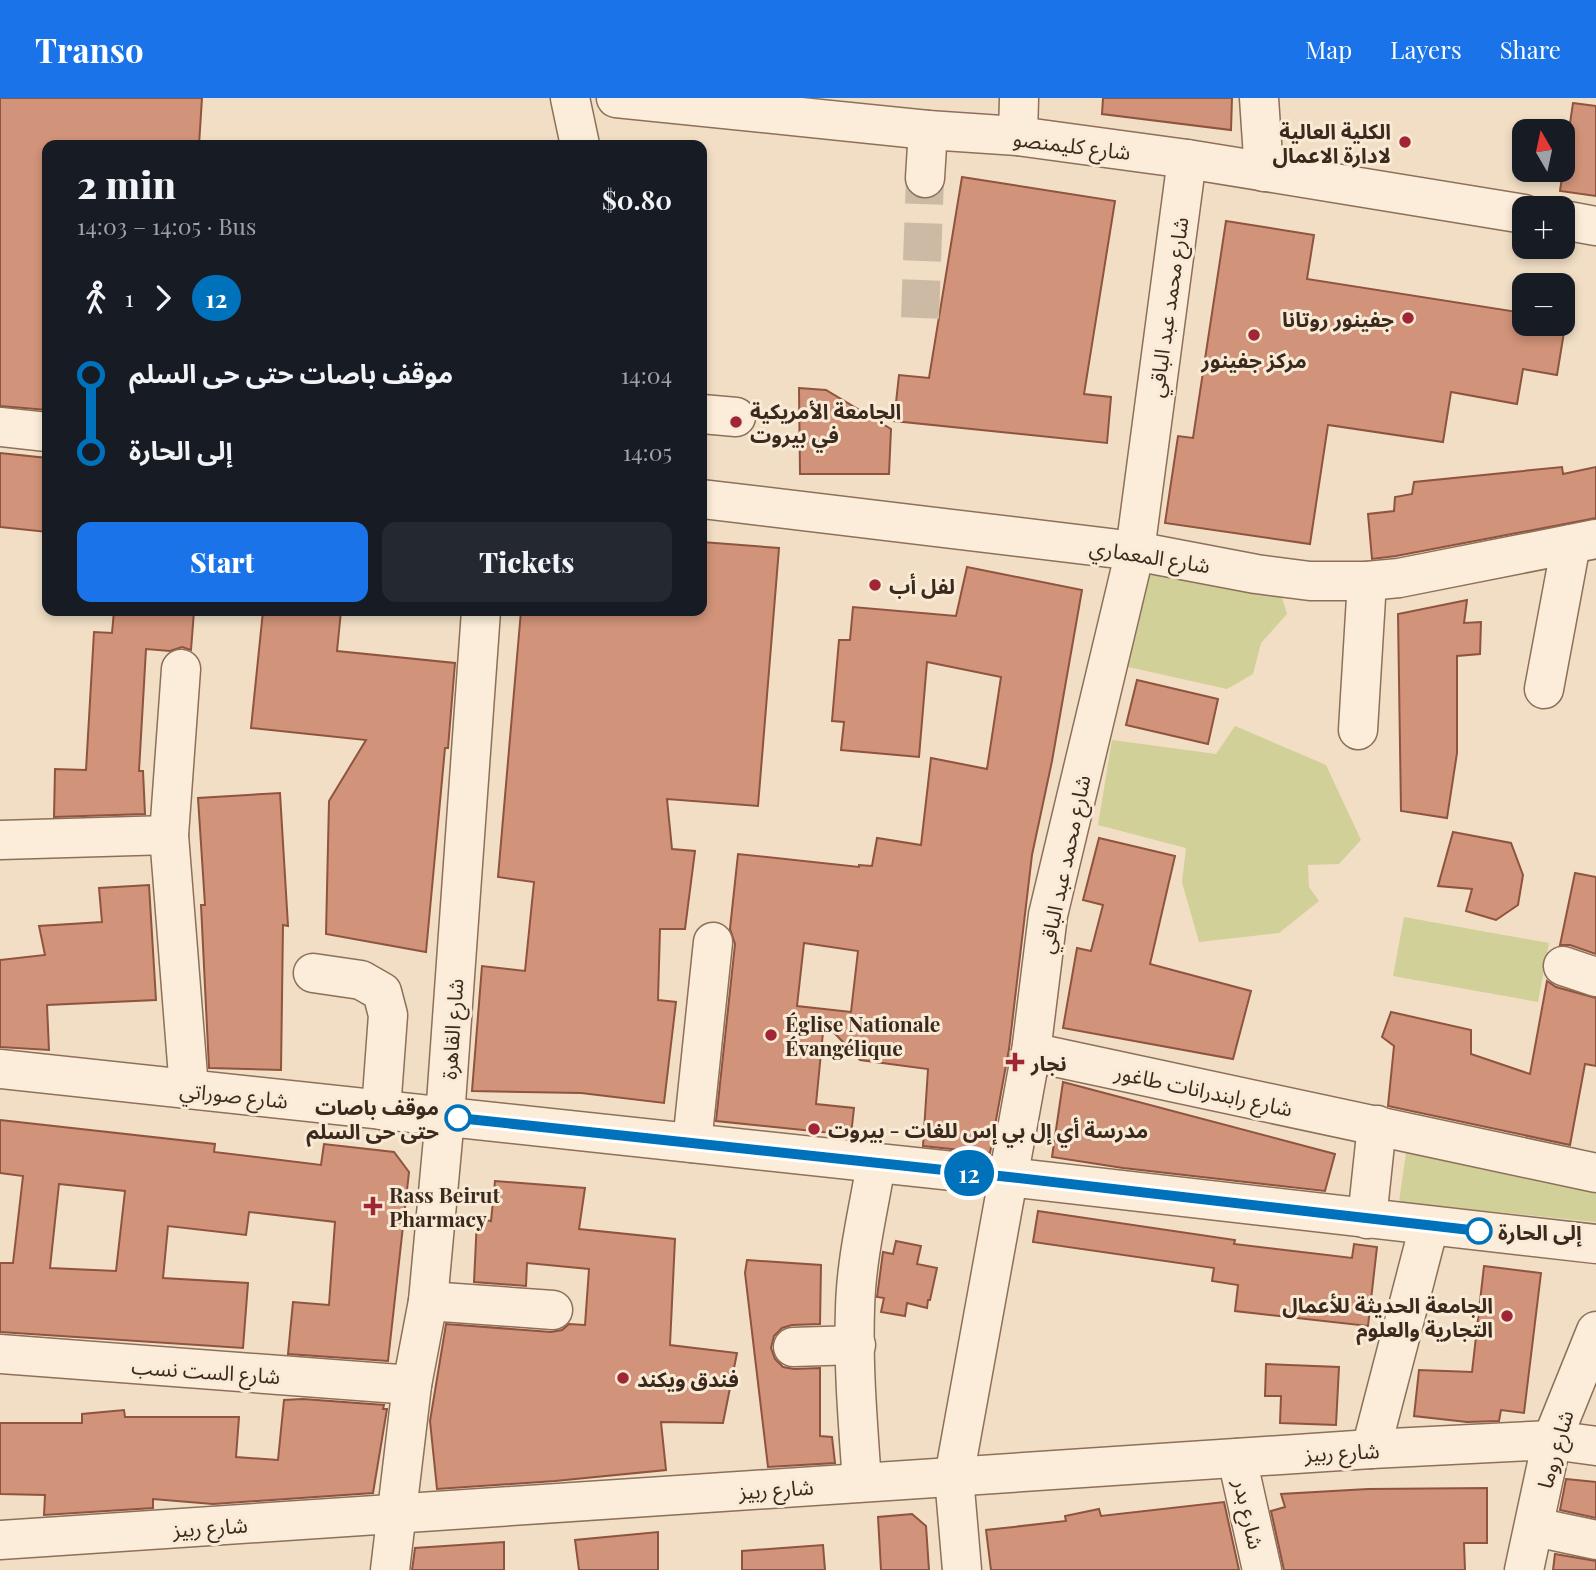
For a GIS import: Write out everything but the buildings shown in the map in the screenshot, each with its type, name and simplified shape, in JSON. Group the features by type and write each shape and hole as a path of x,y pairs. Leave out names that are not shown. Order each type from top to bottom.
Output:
{"street":[{"path":"570,98 579,140"},
{"name":"شارع كليمنصو","path":"616,98 928,130 1018,136 1195,160 1512,212"},
{"path":"1018,136 1019,98"},
{"path":"1259,98 1264,172"},
{"path":"925,178 928,130"},
{"name":"شارع محمد عبد الباقي","path":"962,1570 954,1476 1031,1052 1048,915 1144,552 1195,160"},
{"path":"1575,222 1596,226"},
{"path":"0,427 42,431"},
{"name":"شارع المعماري","path":"707,500 1144,552 1310,580 1367,581 1433,573 1584,541"},
{"path":"1544,689 1584,541"},
{"path":"1358,730 1367,581"},
{"name":"شارع القاهرة","path":"390,1570 412,1385 428,1301 445,1117 481,616"},
{"path":"181,669 169,835 189,1089"},
{"path":"0,840 169,835"},
{"path":"692,1143 713,942"},
{"path":"313,973 361,980 382,992 388,1015 380,1110"},
{"name":"شارع رابندرانات طاغور","path":"1031,1052 1596,1173"},
{"name":"شارع صوراتي","path":"0,1069 1009,1177 1595,1246"},
{"path":"1367,1219 1377,1125"},
{"path":"862,1482 856,1403 855,1310 857,1275 876,1164"},
{"path":"1371,1449 1429,1226"},
{"path":"428,1301 553,1310"},
{"name":"شارع روما","path":"1524,1570 1552,1440 1596,1331"},
{"path":"793,1347 856,1345"},
{"name":"شارع الست نسب","path":"0,1354 412,1385"},
{"name":"شارع ربيز","path":"0,1540 1371,1449 1552,1440 1596,1446"},
{"name":"شارع بدر","path":"1237,1458 1262,1570"},
{"path":"1535,1527 1596,1540"}],"green space":[{"path":"1146,573 1280,591 1287,614 1261,643 1253,674 1227,689 1124,666"},
{"path":"1235,726 1326,765 1361,840 1339,864 1308,865 1309,887 1319,901 1279,933 1199,942 1182,882 1186,848 1098,825 1112,740 1216,754"},
{"path":"1404,917 1549,943 1538,1002 1393,976"},
{"path":"1407,1146 1596,1193 1596,1222 1399,1202"}],"tunnel":[{"path":"920,318 925,178"}],"bus line":[{"name":"12","path":"458,1118 1479,1231"}],"place":[{"name":"الكلية العالية لادارة الاعمال","path":"1405,142"},
{"name":"جفينور روتانا","path":"1408,318"},
{"name":"مركز جفينور","path":"1254,335"},
{"name":"الجامعة الأمريكية في بيروت","path":"736,422"},
{"name":"لفل أب","path":"875,585"},
{"name":"Église Nationale Évangélique","path":"771,1035"},
{"name":"نجار","path":"1015,1062"},
{"name":"موقف باصات حتی حی السلم","path":"458,1118"},
{"name":"مدرسة أي إل بي إس للغات - بيروت","path":"814,1129"},
{"name":"Rass Beirut Pharmacy","path":"373,1206"},
{"name":"إلی الحارة","path":"1479,1231"},
{"name":"الجامعة الحديثة للأعمال التجارية والعلوم","path":"1507,1316"},
{"name":"فندق ويكند","path":"623,1378"}]}
